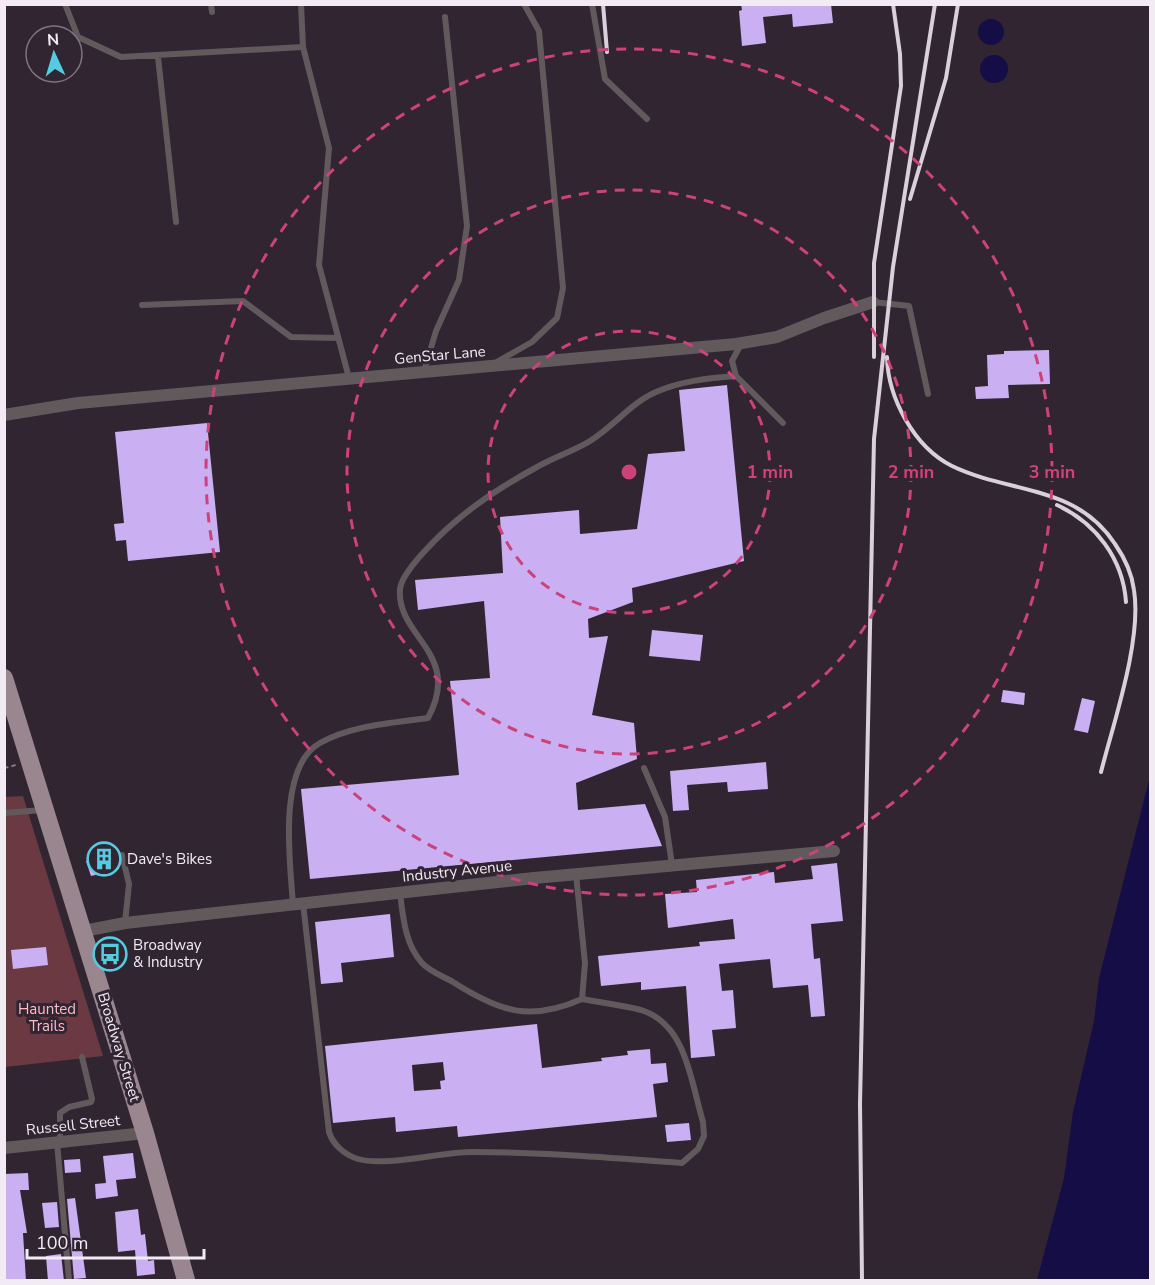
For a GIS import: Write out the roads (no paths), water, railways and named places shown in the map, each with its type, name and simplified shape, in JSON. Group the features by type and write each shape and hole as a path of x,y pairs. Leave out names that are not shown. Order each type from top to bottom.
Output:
{"main road":[{"name":"Broadway Street","path":"4,678 47,810 145,1133 186,1281"}],"street":[{"name":"GenStar Lane","path":"4,415 78,402 741,343 777,337 873,302"},
{"name":"Industry Avenue","path":"84,931 124,922 576,874 834,851"},
{"name":"Russell Street","path":"4,1148 145,1133"}],"lane":[{"path":"65,4 78,37 121,57 158,57 303,47"},
{"path":"211,4 212,12"},
{"path":"302,4 303,47 329,148 319,265 349,378"},
{"path":"489,366 532,342 557,318 563,288 539,31 524,4"},
{"path":"592,4 605,79 647,119"},
{"path":"424,372 436,331 459,280 467,226 445,17"},
{"path":"158,57 176,222"},
{"path":"142,305 243,302 291,337 338,338"},
{"path":"873,302 909,306 928,394"},
{"path":"741,343 732,361 736,376 783,423"},
{"path":"399,893 405,931 422,963 474,996 516,1012 556,1010 582,999 643,1011 668,1025 678,1036 704,1136 689,1159 682,1163 568,1154 471,1152 375,1161 356,1158 332,1142 328,1132 290,836 292,783 299,764 319,744 365,728 428,718 436,703 439,681 432,658 401,607 400,586 415,562 447,525 537,466 590,441 654,392 695,380 736,376"},
{"path":"644,768 665,817 672,866"},
{"path":"4,813 47,810"},
{"path":"122,855 129,884 124,922"},
{"path":"576,874 585,963 582,999"},
{"path":"69,1281 59,1142 60,1113 69,1107 91,1102 82,1057"}],"railway":[{"path":"603,4 607,52"},
{"path":"874,357 874,263 901,86 900,54 893,4"},
{"path":"862,1280 860,1104 874,439 893,267 935,4"},
{"path":"910,199 946,78 958,4"},
{"path":"887,357 892,389 906,420 915,434 938,458 974,475 1041,493 1081,510 1099,525 1115,544 1124,560 1134,590 1134,632 1131,656 1101,772"},
{"path":"1057,505 1084,522 1105,544 1119,571 1126,602"}],"place":[{"name":"Dave's Bikes","path":"104,859"},
{"name":"Broadway & Industry","path":"110,954"}],"park label":[{"name":"Haunted Trails","path":"47,1018"}]}
